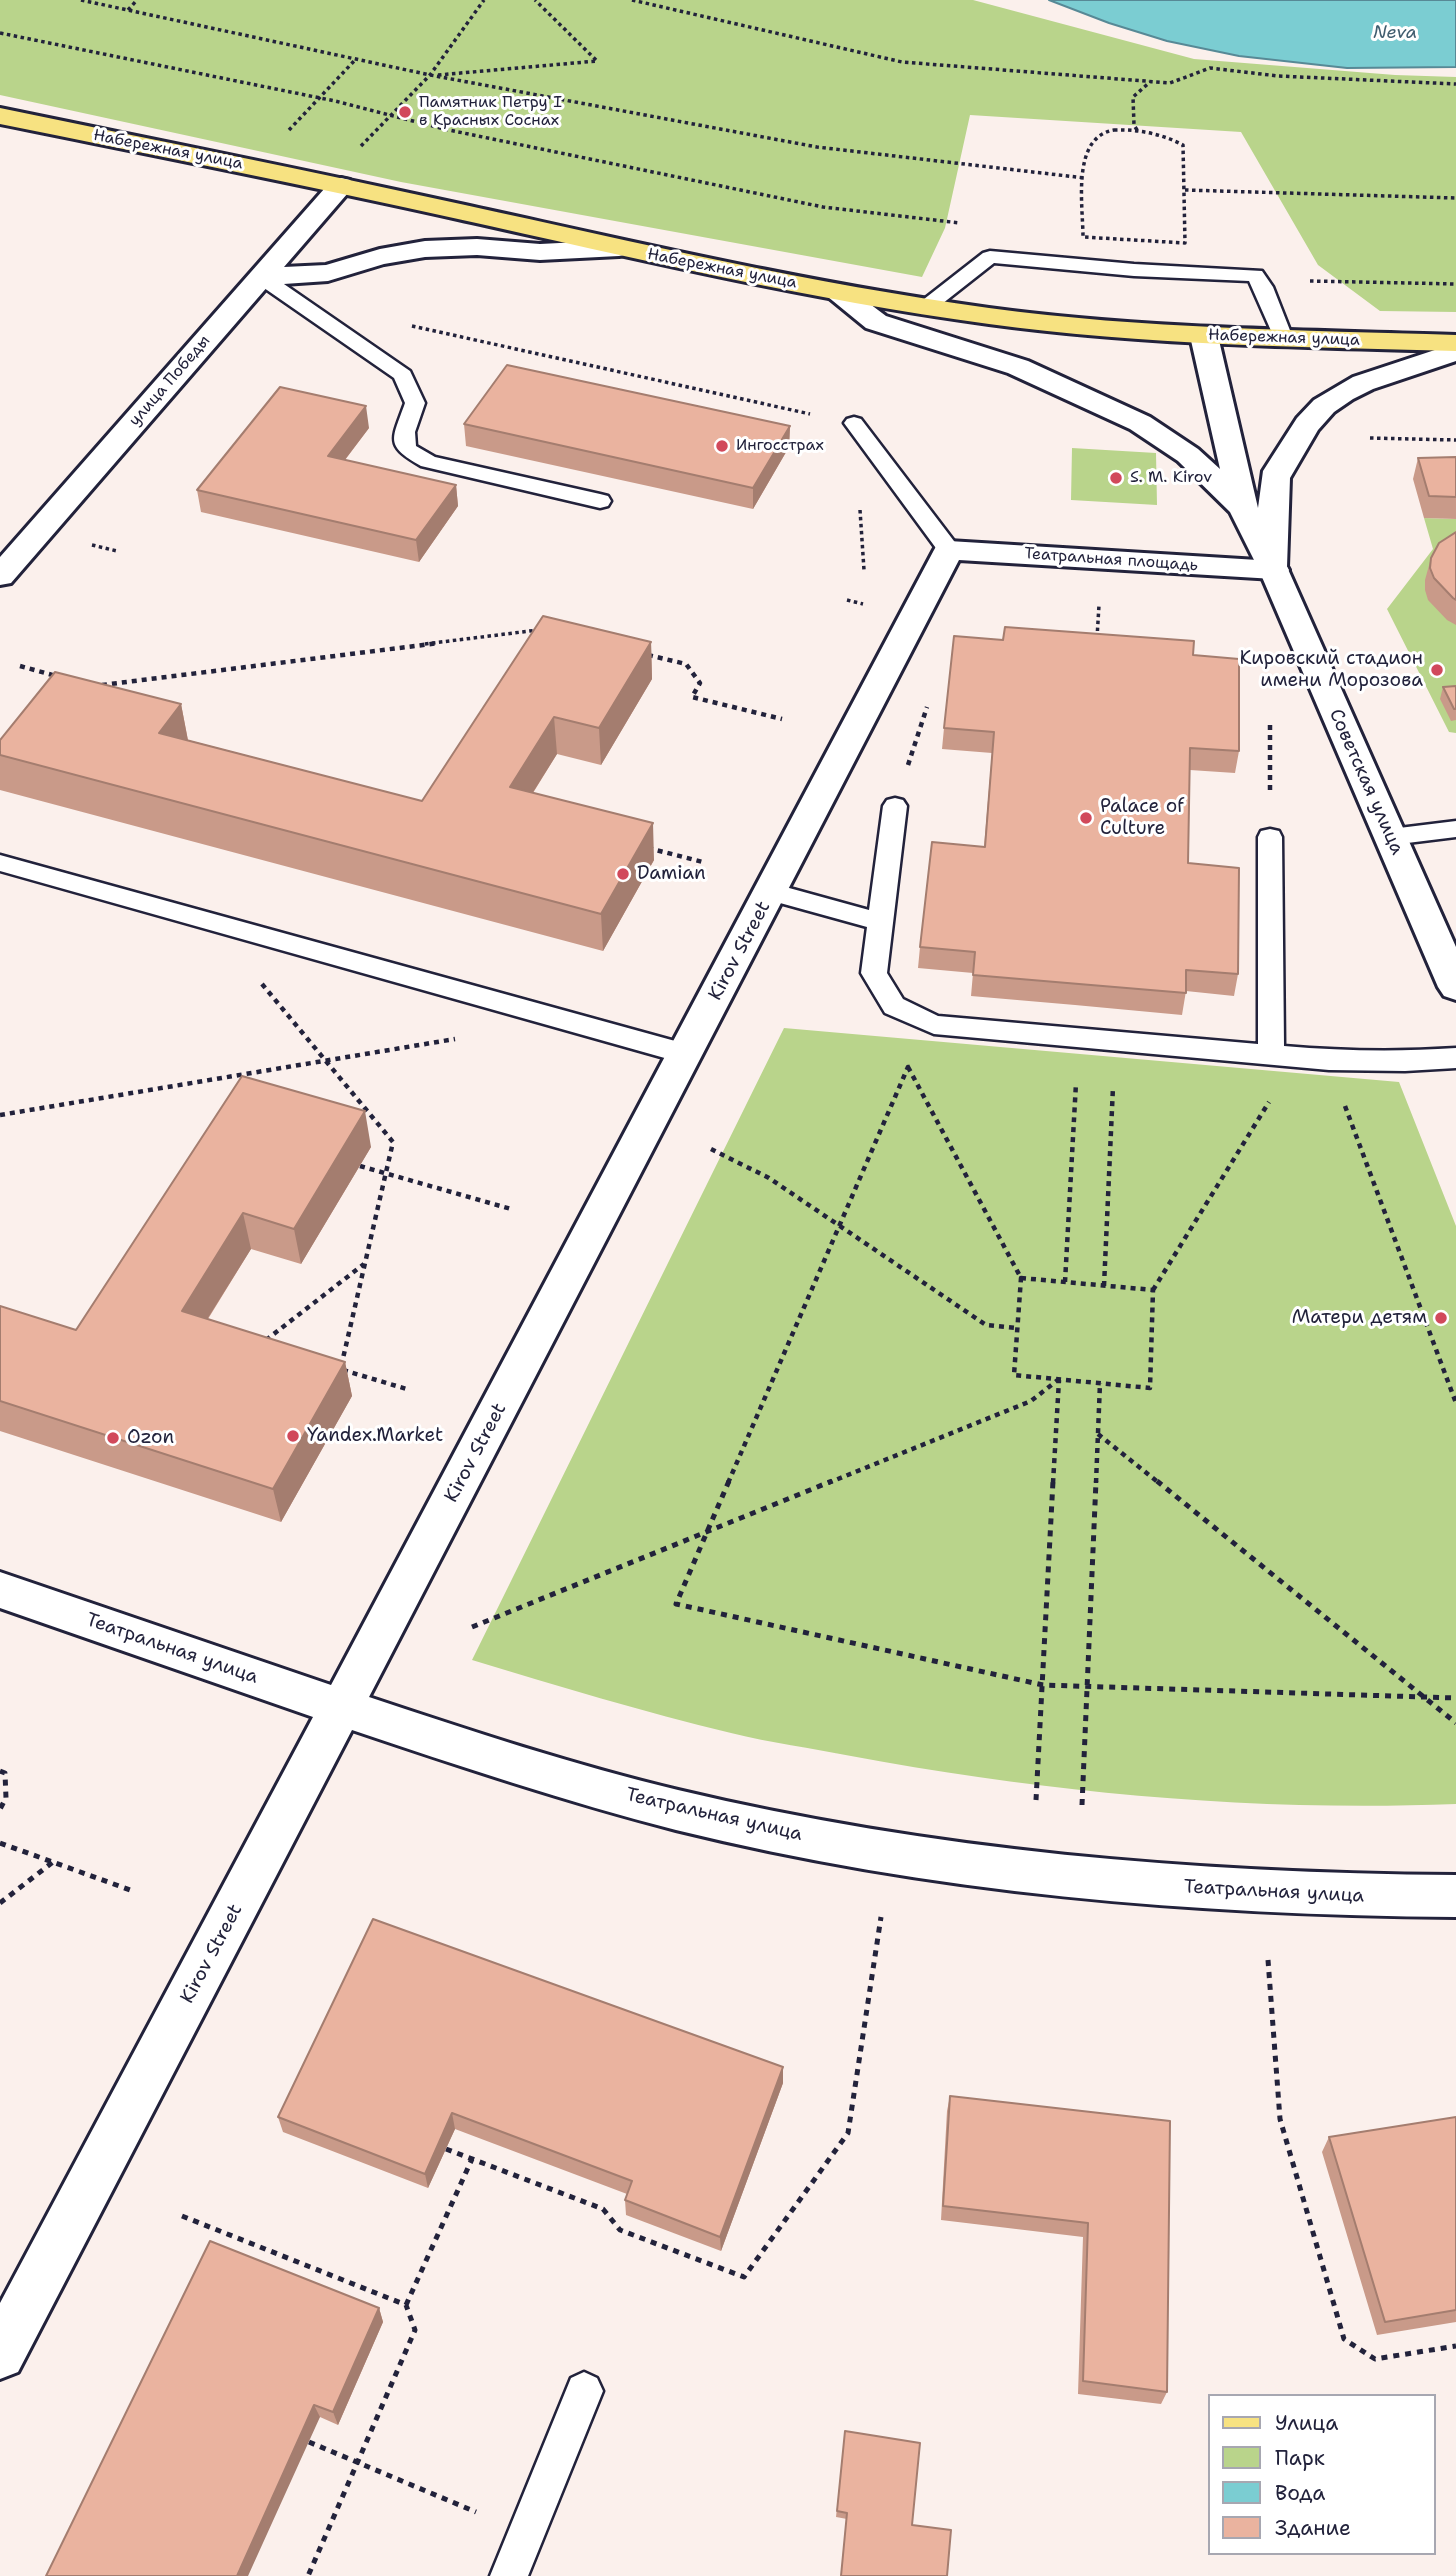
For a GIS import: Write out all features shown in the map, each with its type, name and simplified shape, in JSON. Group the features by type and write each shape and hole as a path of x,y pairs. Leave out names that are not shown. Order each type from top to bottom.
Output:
{"main road":[{"name":"Набережная улица","path":"0,116 341,186 619,248 836,292 926,307 1017,319 1204,336 1456,343"}],"street":[{"name":"улица Победы","path":"0,576 341,186"},
{"path":"261,277 328,273 380,257 425,249 477,247 540,252 619,248"},
{"path":"836,292 876,322 1018,368 1140,423 1188,456 1243,508"},
{"name":"Советская улица","path":"1204,336 1243,508 1274,570 1456,988"},
{"path":"1274,570 1275,477 1300,432 1335,396 1377,375 1426,363 1456,351"},
{"name":"Театральная площадь","path":"949,550 1274,570"},
{"name":"Kirov Street","path":"0,2354 342,1709 949,550"},
{"name":"Театральная улица","path":"0,1590 342,1709 555,1776 707,1817 907,1855 1072,1877 1239,1892 1369,1897 1456,1896"}],"lane":[{"path":"926,307 990,257 1134,270 1255,275 1263,287 1283,338"},
{"path":"261,277 402,374 415,403 405,432 406,449 428,462 600,501"},
{"path":"854,423 949,550"},
{"path":"895,806 874,973 894,1006 934,1025 1270,1055 1367,1060 1456,1058"},
{"path":"1391,837 1456,829"},
{"path":"1270,837 1270,1055"},
{"path":"0,863 686,1054"},
{"path":"771,892 880,922"},
{"path":"509,2576 584,2391"}],"path":[{"path":"81,0 430,75 817,147 1085,178"},
{"path":"128,10 137,0"},
{"path":"368,138 430,75 484,0"},
{"path":"430,75 597,61 535,0"},
{"path":"632,0 902,62 1170,83 1210,68 1278,76 1456,84"},
{"path":"0,33 319,98 823,207 960,223"},
{"path":"285,133 356,59"},
{"path":"1137,130 1134,125 1133,97 1150,81"},
{"path":"1137,130 1170,138 1183,145 1185,243 1083,237 1088,151 1095,138 1114,131 1137,130"},
{"path":"1185,190 1456,198"},
{"path":"1263,287 1301,281 1456,284"},
{"path":"412,326 854,423"},
{"path":"1370,439 1456,440"},
{"path":"1096,646 1098,611"},
{"path":"96,686 540,630"},
{"path":"646,655 686,664 700,683 692,697 782,719"},
{"path":"1242,656 1258,655"},
{"path":"20,666 60,677"},
{"path":"895,806 927,706"},
{"path":"1270,725 1270,837"},
{"path":"640,846 703,862"},
{"path":"210,921 393,1142 341,1369"},
{"path":"0,1115 461,1037"},
{"path":"1065,1282 1079,1037"},
{"path":"902,1056 1021,1278 1014,1375 1150,1388 1153,1290 1271,1099 1258,1098"},
{"path":"908,1067 921,1068"},
{"path":"908,1067 676,1604 1043,1685 1456,1698"},
{"path":"1063,1081 1089,1083"},
{"path":"1101,1084 1127,1086"},
{"path":"1104,1286 1114,1085"},
{"path":"1333,1104 1345,1105 1456,1403"},
{"path":"711,1149 769,1178 986,1325 1017,1328"},
{"path":"360,1166 511,1209"},
{"path":"271,1348 260,1345 366,1263"},
{"path":"1021,1278 1153,1290"},
{"path":"329,1366 410,1390"},
{"path":"472,1627 1031,1401 1059,1379"},
{"path":"1036,1800 1059,1379"},
{"path":"1082,1805 1100,1383"},
{"path":"1098,1434 1456,1723"},
{"path":"0,1771 5,1773 6,1798 0,1809"},
{"path":"0,1843 133,1891"},
{"path":"0,1903 53,1862"},
{"path":"446,2149 603,2209 620,2230 744,2277 849,2133 881,1917"},
{"path":"1268,1960 1280,2119 1344,2339 1375,2359 1456,2346"},
{"path":"309,2576 415,2330 406,2305 472,2159"},
{"path":"182,2216 406,2305"},
{"path":"309,2442 526,2533"}],"green space":[{"path":"0,0 973,0 1194,59 1395,75 1456,77 1456,312 1380,311 1318,265 1241,132 970,115 945,228 922,277 401,182 0,95"},
{"path":"1072,448 1156,453 1157,505 1071,500"},
{"name":"Кировский стадион имени Морозова","path":"1424,518 1456,519 1456,733 1449,732 1387,609 1433,549"},
{"path":"784,1028 1399,1082 1456,1226 1456,1804 1380,1806 1228,1802 1077,1790 1001,1780 746,1737 633,1708 472,1660"}],"water":[{"name":"Neva","path":"1049,0 1456,0 1456,67 1347,68 1239,56 1167,41"}],"building":[{"path":"507,365 790,426 753,488 464,424"},
{"path":"280,387 366,406 328,456 456,485 416,540 197,490"},
{"path":"1456,457 1456,497 1429,496 1418,458"},
{"path":"1456,532 1456,600 1434,578 1430,568 1431,558 1439,543"},
{"path":"543,616 651,642 599,728 554,717 510,787 653,823 601,914 0,755 0,740 55,672 181,704 159,733 422,801"},
{"name":"Palace of Culture","path":"1005,627 1194,641 1193,655 1239,659 1239,751 1190,748 1188,863 1239,868 1238,974 1186,970 1186,993 973,975 975,952 920,947 932,842 985,847 994,732 944,728 954,636 1003,640"},
{"path":"1456,686 1456,709 1454,709 1443,687"},
{"path":"242,1076 365,1111 294,1229 243,1213 182,1311 345,1362 273,1489 0,1401 0,1306 76,1330"},
{"path":"373,1919 783,2067 720,2237 625,2200 632,2181 452,2113 425,2174 278,2117"},
{"path":"950,2096 1170,2121 1167,2392 1083,2381 1088,2223 943,2206"},
{"path":"1456,2117 1456,2310 1385,2322 1329,2137"},
{"path":"210,2241 379,2308 333,2412 314,2405 237,2576 46,2576"},
{"path":"845,2431 920,2443 912,2525 951,2530 947,2576 841,2576 847,2513 837,2511"}],"place":[{"name":"Памятник Петру I в Красных Соснах","path":"405,112"},
{"name":"Ингосстрах","path":"722,446"},
{"name":"S. M. Kirov","path":"1116,478"},
{"name":"Кировский стадион имени Морозова","path":"1437,670"},
{"name":"Palace of Culture","path":"1086,818"},
{"name":"Damian","path":"623,874"},
{"name":"Матери детям","path":"1441,1318"},
{"name":"Yandex.Market","path":"293,1436"},
{"name":"Ozon","path":"113,1438"}]}
